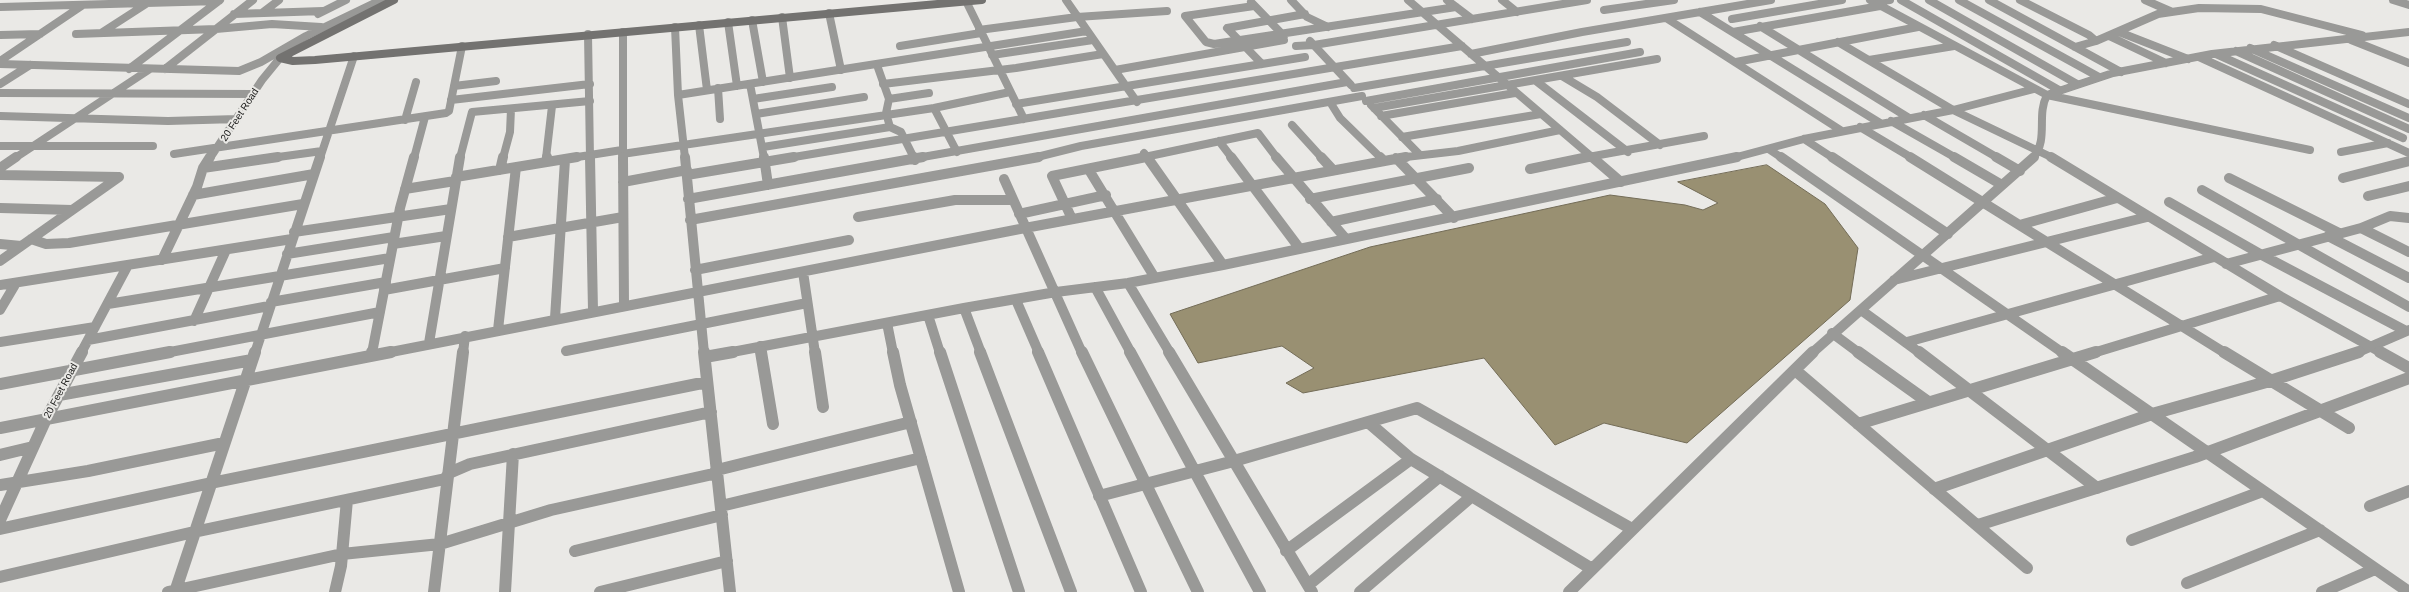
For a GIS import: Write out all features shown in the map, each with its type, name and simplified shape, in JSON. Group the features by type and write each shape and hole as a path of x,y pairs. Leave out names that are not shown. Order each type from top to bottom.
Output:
{"street":[{"path":"0,60 90,0"},
{"path":"0,7 219,0"},
{"path":"129,69 219,0"},
{"path":"165,69 253,0"},
{"path":"262,13 279,0"},
{"path":"295,25 346,0"},
{"path":"0,64 129,69 239,71 258,64 272,53 322,27 381,0"},
{"path":"280,58 394,0"},
{"path":"280,58 283,61 354,56 982,0"},
{"path":"1066,0 1115,70 1125,87 1137,102"},
{"path":"1291,0 1304,14 1328,26"},
{"path":"1408,0 1621,182"},
{"path":"1447,0 1472,19"},
{"path":"1502,0 1517,12"},
{"path":"1296,46 1314,45 1587,0"},
{"path":"1604,10 1674,0"},
{"path":"1471,54 1771,0"},
{"path":"1732,19 1842,0"},
{"path":"1733,32 1890,0"},
{"path":"1901,0 2059,90"},
{"path":"1929,0 2077,84"},
{"path":"1959,0 2099,77"},
{"path":"1989,0 2122,72"},
{"path":"2020,0 2089,35 2096,41"},
{"path":"2144,0 2170,11"},
{"path":"2252,0 2253,8"},
{"path":"2393,0 2409,5"},
{"path":"966,1 1024,119"},
{"path":"101,33 147,3"},
{"path":"1285,37 1238,40 1214,44 1206,42 1185,16 1252,3 1285,37 1296,46 1317,71"},
{"path":"1875,3 2047,95 2310,150"},
{"path":"1115,70 1245,48 1285,37 1300,31 1456,7"},
{"path":"2075,46 2096,41 2170,11 2199,8 2253,8 2282,13 2370,37"},
{"path":"900,46 1077,17 1167,10"},
{"path":"234,14 323,11"},
{"path":"1700,12 1880,124"},
{"path":"829,13 842,70"},
{"path":"1262,64 1226,28 1240,24 1304,14"},
{"path":"782,17 790,78"},
{"path":"1666,18 1842,131"},
{"path":"752,20 763,82"},
{"path":"728,22 737,86"},
{"path":"76,34 295,25 322,27"},
{"path":"699,25 707,90"},
{"path":"1760,26 1909,118"},
{"path":"675,27 678,94 687,173 690,220 730,592"},
{"path":"1736,62 1918,27"},
{"path":"678,94 877,65 1088,31"},
{"path":"1300,31 1334,68 1420,155"},
{"path":"623,32 622,152 624,305"},
{"path":"2119,32 2188,59"},
{"path":"1569,592 1832,333 1861,310 1890,281 1948,234 2002,185 2020,171 2039,150 2042,140 2041,106 2047,95 2099,77 2236,50 2409,32"},
{"path":"0,35 40,34"},
{"path":"588,34 593,311"},
{"path":"2109,36 2166,63"},
{"path":"2347,39 2409,63"},
{"path":"992,55 1093,40"},
{"path":"1354,88 1627,42"},
{"path":"1838,42 1953,110 2039,150 2147,217 2280,296 2409,368"},
{"path":"1869,60 1975,42"},
{"path":"174,154 446,113 451,100 462,46"},
{"path":"623,182 765,163 1024,119 1137,102 1462,46"},
{"path":"2274,46 2409,104"},
{"path":"2250,48 2409,118"},
{"path":"2236,50 2409,128"},
{"path":"690,220 1040,157 1081,146 1330,102 1364,99 1640,52"},
{"path":"883,84 999,70 1103,54"},
{"path":"2216,54 2406,137"},
{"path":"173,591 211,483 303,204 340,102 354,56"},
{"path":"1016,104 1305,57"},
{"path":"2199,57 2409,153"},
{"name":"20 Feet Road","path":"162,260 193,195 203,168 253,94 280,58"},
{"path":"1374,108 1657,59"},
{"path":"0,84 30,65"},
{"path":"877,65 889,99 886,113 890,127"},
{"path":"0,168 150,69"},
{"path":"1562,76 1598,97 1660,145"},
{"path":"454,86 496,80"},
{"path":"1536,81 1628,152"},
{"path":"405,120 416,82"},
{"path":"688,199 916,160 1348,82"},
{"path":"451,100 590,84"},
{"path":"750,84 759,134 763,147 768,185"},
{"path":"753,99 832,87"},
{"path":"718,88 720,119"},
{"path":"705,357 964,308 1056,292 1128,283 1223,265 1454,218 1770,150 1804,139 1953,110 2034,89"},
{"path":"405,189 546,162 591,155 684,145 886,113 934,108 1010,92"},
{"path":"0,93 253,94"},
{"path":"889,99 928,93"},
{"path":"1381,116 1516,93"},
{"path":"2394,98 2409,94"},
{"path":"756,114 864,97"},
{"path":"2328,104 2361,97"},
{"path":"429,343 455,179 472,112 552,106 590,101"},
{"path":"1330,102 1340,118 1383,160"},
{"path":"546,162 552,106"},
{"path":"934,108 957,152"},
{"path":"500,170 510,132 511,109"},
{"path":"1402,137 1540,114"},
{"path":"1924,115 2020,171"},
{"path":"0,116 168,121 237,119"},
{"path":"372,354 398,216 425,117"},
{"path":"1891,121 2002,185"},
{"path":"1292,125 1333,170"},
{"path":"763,147 890,127 901,132 916,160"},
{"path":"1860,127 2023,224 2270,381 2349,428"},
{"path":"0,428 556,318 803,272 1072,219 1383,160 1458,151 1560,130"},
{"path":"1072,219 1054,184 1052,176 1055,174 1258,133 1292,178 1346,239"},
{"path":"1530,169 1589,156 1628,152 1704,136"},
{"path":"2341,152 2387,143 2406,137"},
{"path":"1804,139 1948,234"},
{"path":"1219,141 1300,249"},
{"path":"0,146 154,146"},
{"path":"1770,150 2409,592"},
{"path":"203,168 322,151"},
{"path":"1146,155 1223,265"},
{"path":"1396,158 1454,218"},
{"path":"556,318 565,160"},
{"path":"2344,178 2409,161"},
{"path":"498,330 516,167"},
{"path":"1310,199 1416,180 1469,168"},
{"path":"1089,170 1116,211 1155,278"},
{"path":"193,195 314,174"},
{"path":"0,176 119,177 0,260"},
{"path":"2229,178 2339,233"},
{"path":"1004,179 1104,401 1198,592"},
{"path":"2368,196 2409,186"},
{"path":"2202,190 2409,307"},
{"path":"1019,214 1106,195"},
{"path":"858,217 949,202 994,198 1013,200"},
{"path":"2023,224 2117,198"},
{"path":"1331,222 1437,200"},
{"path":"2169,202 2262,255 2408,330"},
{"path":"31,239 46,244 69,243 303,204"},
{"path":"0,208 72,210"},
{"path":"0,285 226,250 293,235 451,208"},
{"path":"2226,264 2361,228 2390,216 2409,218"},
{"path":"508,237 623,217"},
{"path":"1890,281 2147,217"},
{"path":"2361,228 2409,252"},
{"path":"286,254 394,240 446,236"},
{"path":"2328,236 2409,278"},
{"path":"695,270 849,240"},
{"path":"0,244 21,246"},
{"path":"194,321 226,250"},
{"path":"1907,342 2009,316 2214,257"},
{"path":"108,304 390,258"},
{"name":"20 Feet Road","path":"0,520 46,419 128,265"},
{"path":"88,340 194,321 270,304 385,286 439,280 505,268"},
{"path":"803,272 823,407"},
{"path":"0,310 16,283"},
{"path":"1128,283 1286,551 1310,589 1440,476"},
{"path":"1095,287 1260,592"},
{"path":"1858,424 2070,358 2183,326 2280,296"},
{"path":"1016,300 1141,592"},
{"path":"566,351 807,303"},
{"path":"964,308 1071,592"},
{"path":"1861,310 1970,389 2097,488"},
{"path":"0,384 261,333 380,312"},
{"path":"928,315 968,441 1019,592"},
{"path":"887,323 911,422 959,592"},
{"path":"0,342 95,327"},
{"path":"1934,489 2152,414 2270,381 2373,347 2408,330"},
{"path":"1832,333 1928,402"},
{"path":"434,592 465,336"},
{"path":"760,346 773,424"},
{"path":"59,395 252,360"},
{"path":"1795,370 2027,568"},
{"path":"1978,525 2076,497 2097,488 2207,453 2323,412 2409,378"},
{"path":"0,529 211,483 707,382"},
{"path":"1099,496 1234,461 1417,408 1632,530"},
{"path":"0,577 194,532 445,479 449,473 470,464 710,412"},
{"path":"173,591 342,554 440,544 508,522 610,495 713,474 717,470 911,422"},
{"path":"1368,422 1411,460 1440,476 1592,569"},
{"path":"0,485 88,471 224,443"},
{"path":"0,455 33,447"},
{"path":"505,592 513,454"},
{"path":"575,551 921,458"},
{"path":"1286,551 1411,460"},
{"path":"2132,540 2263,491"},
{"path":"2370,506 2409,491"},
{"path":"1360,592 1472,496"},
{"path":"335,592 342,554 347,500"},
{"path":"2187,583 2320,530"},
{"path":"600,592 727,561"},
{"path":"2322,592 2375,568"}],"shaded area":[{"path":"1767,165 1825,204 1858,248 1850,300 1687,443 1604,423 1555,445 1484,358 1303,393 1286,383 1314,368 1282,346 1198,363 1170,314 1370,247 1610,195 1685,205 1703,210 1718,203 1678,182"}]}
